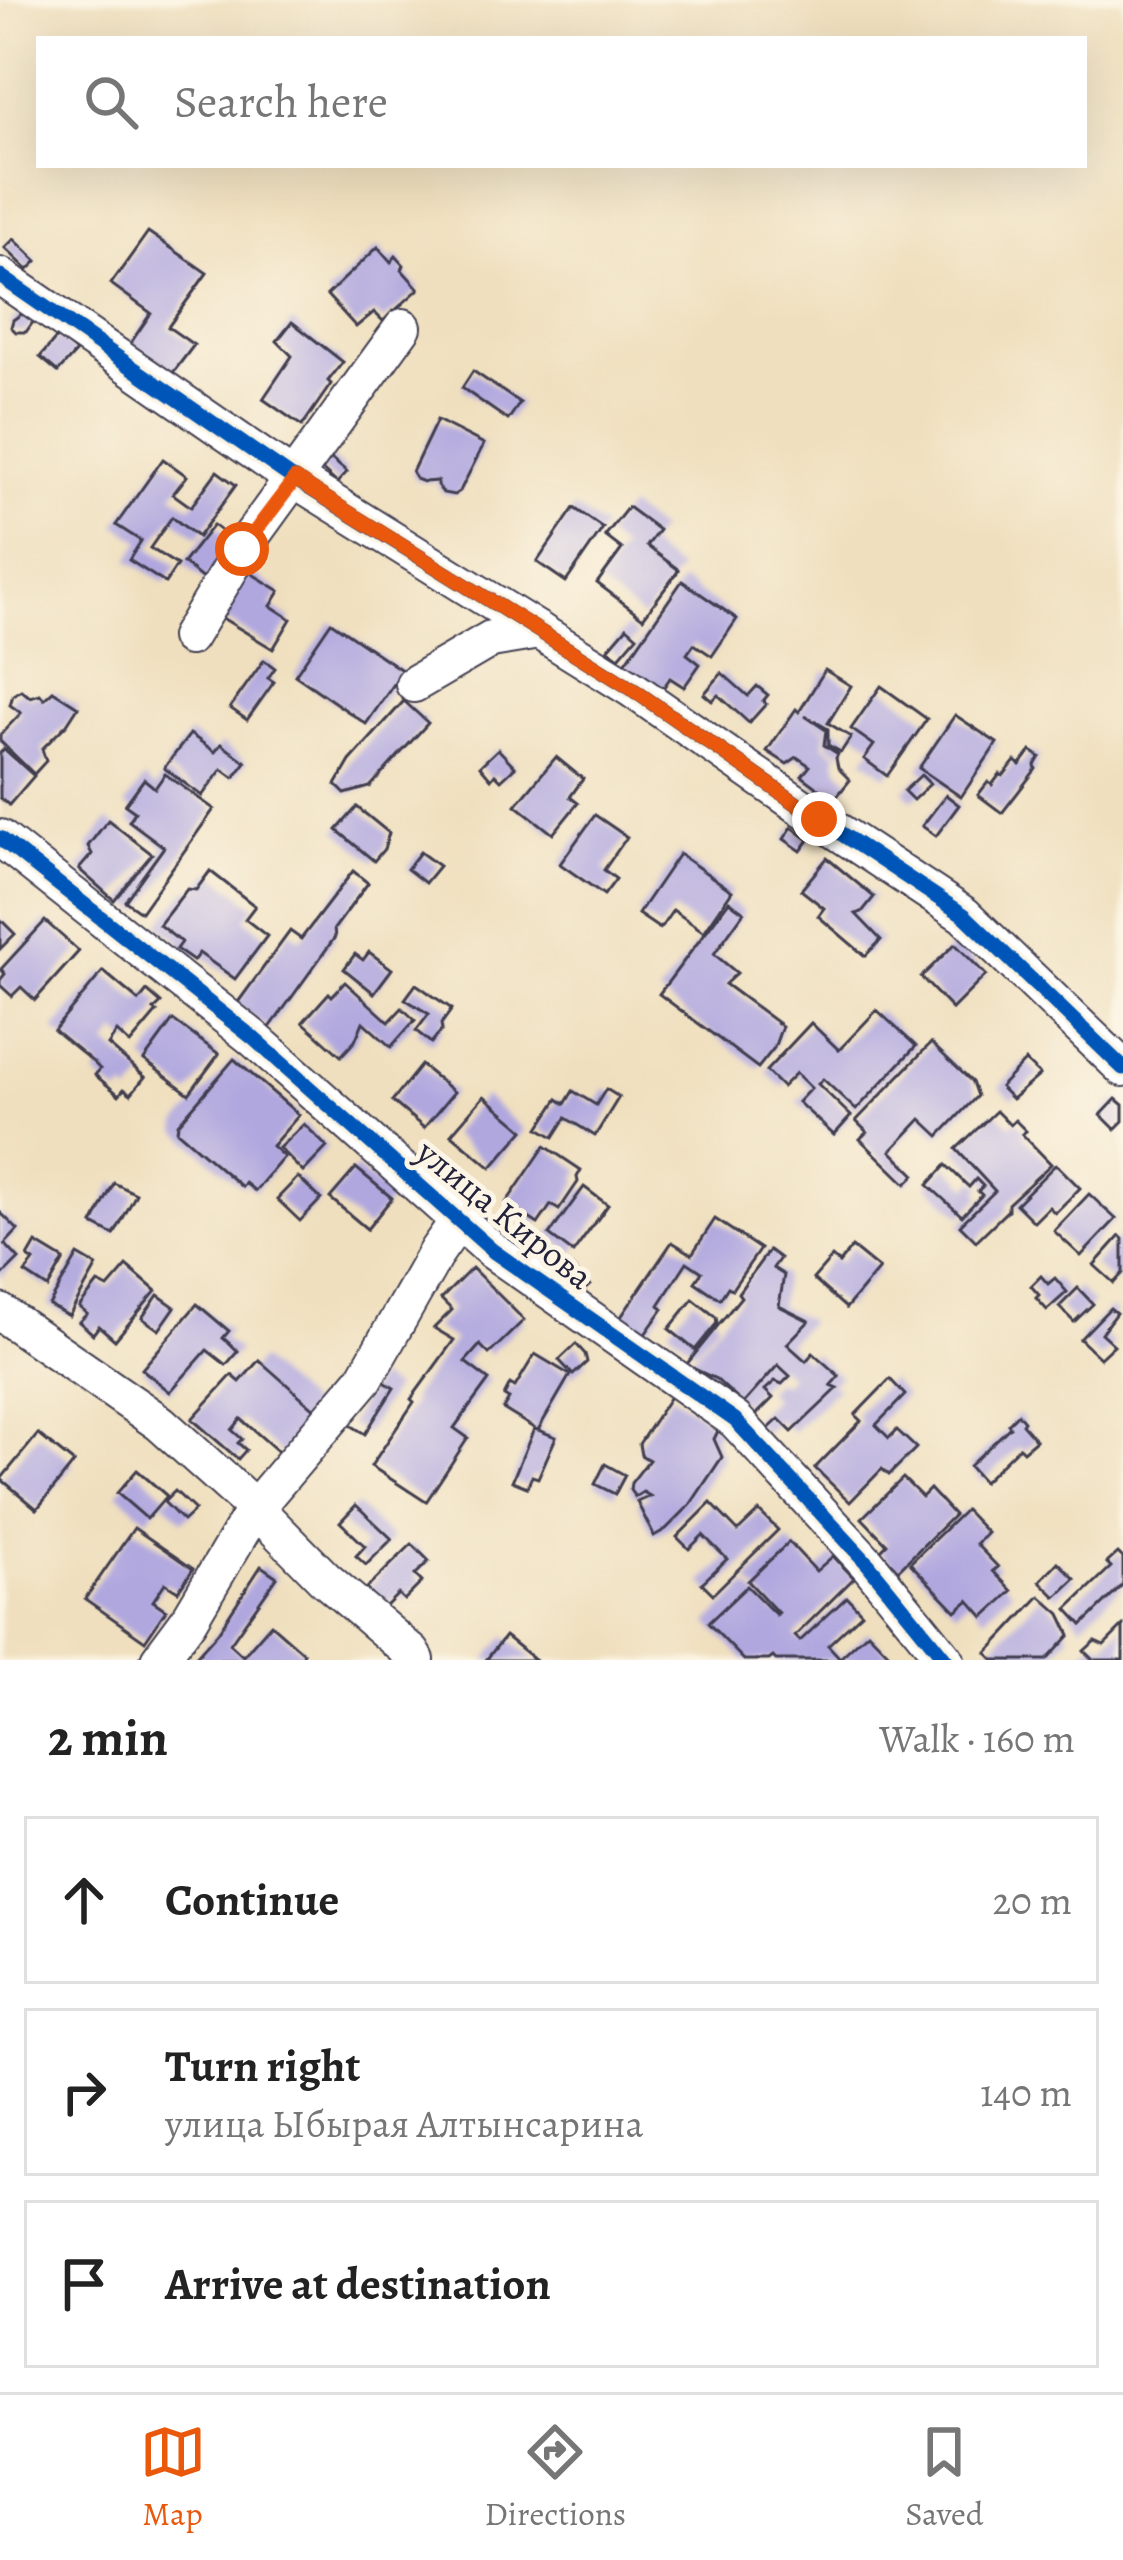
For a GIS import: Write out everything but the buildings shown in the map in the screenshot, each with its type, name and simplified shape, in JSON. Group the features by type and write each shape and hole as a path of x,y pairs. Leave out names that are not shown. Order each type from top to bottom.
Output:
{"street":[{"path":"0,276 295,479 632,689 964,915 1123,1068"},
{"path":"188,637 242,549 404,327"},
{"path":"414,683 491,639 539,631"},
{"name":"улица Кирова","path":"0,838 252,1037 493,1251 736,1420 868,1564 946,1660"},
{"path":"159,1660 188,1622 256,1508 365,1378 459,1220"},
{"path":"0,1312 160,1423 416,1660"}],"cycle path":[{"path":"0,276 288,475 632,689 964,915 1123,1068"},
{"path":"0,838 252,1037 493,1251 735,1420 868,1564 946,1660"}],"route":[{"path":"242,549 295,479 632,689 819,819"}]}
